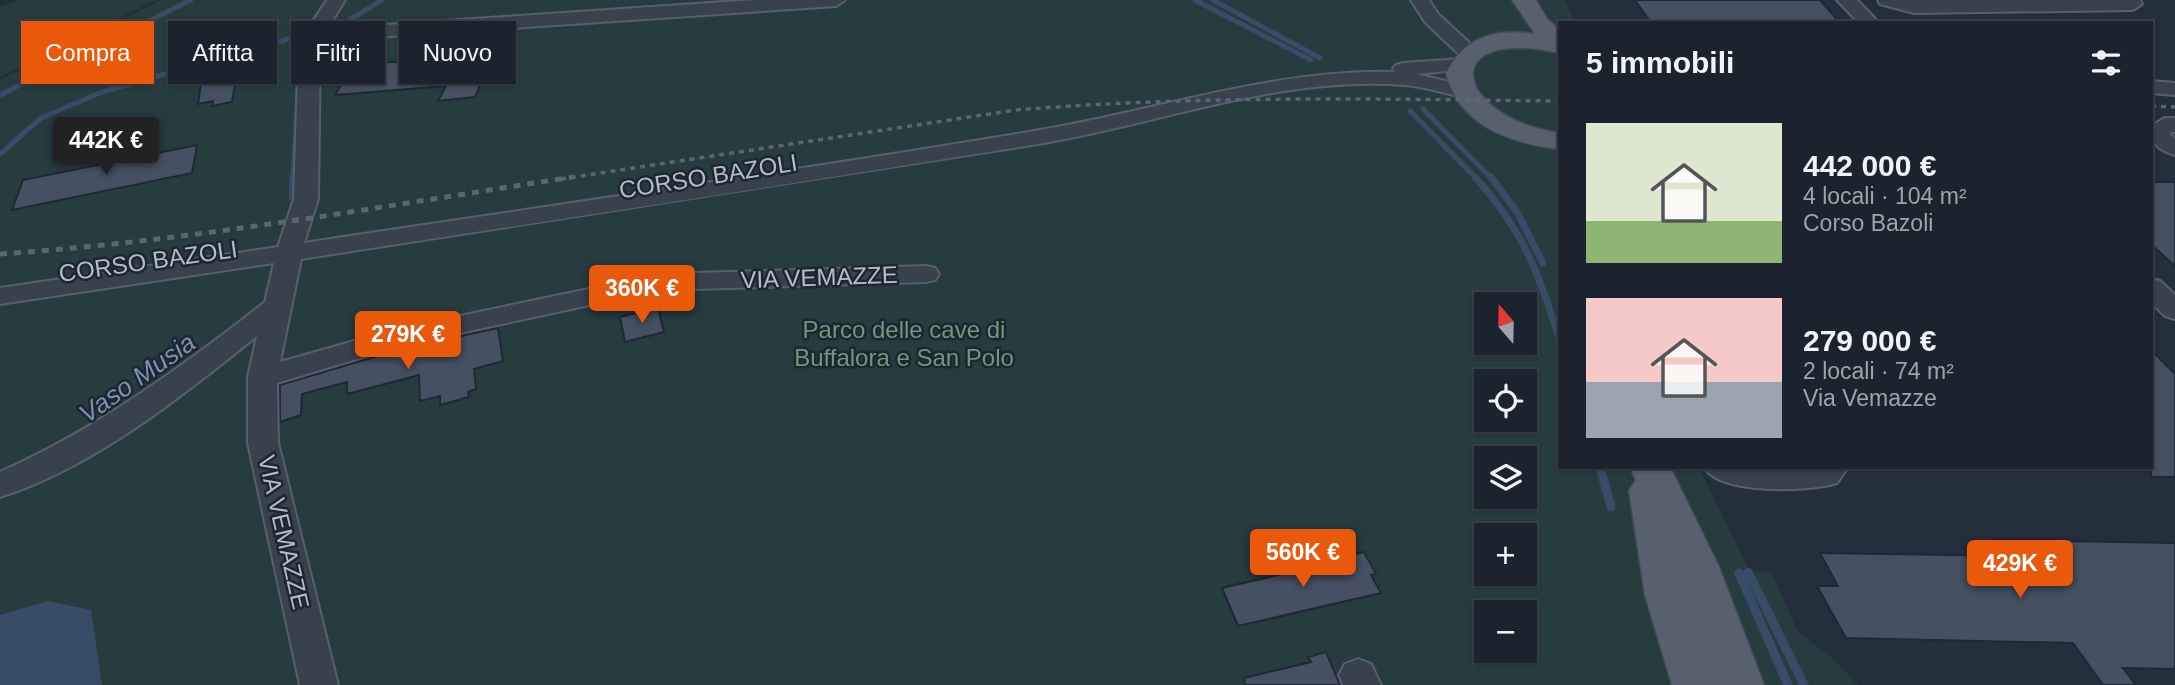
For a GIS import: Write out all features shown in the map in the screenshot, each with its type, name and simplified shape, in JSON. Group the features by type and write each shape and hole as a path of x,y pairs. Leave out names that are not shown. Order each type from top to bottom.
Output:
{"main road":[{"path":"1525,3 1522,22 1503,40 1465,59 1460,82 1463,91 1481,112 1508,129 1558,141"},
{"path":"1525,3 1538,23 1558,43"},
{"path":"1503,40 1536,40 1558,44"},
{"path":"1525,135 1558,165"},
{"path":"1648,469 1667,595 1695,685"},
{"path":"1649,469 1698,567 1741,685"},
{"path":"1667,595 1696,631 1715,685"}],"street":[{"path":"322,21 336,0"},
{"path":"385,31 836,0"},
{"path":"1413,74 1465,59 1447,33 1429,18 1420,0"},
{"path":"1846,0 1868,21"},
{"path":"1886,0 1914,7 1994,2 2133,4 2127,0"},
{"path":"1994,2 2023,21"},
{"path":"1447,33 1503,40"},
{"path":"1413,74 1463,91"},
{"name":"CORSO BAZOLI","path":"0,296 291,248 1070,132 1270,86 1413,74"},
{"name":"VIA VEMAZZE","path":"308,84 306,199 291,248 262,377 263,443 319,685"},
{"path":"2153,87 2175,89"},
{"path":"2153,112 2169,139"},
{"name":"CORSO BAZOLI","path":"0,282 291,248"},
{"name":"VIA VEMAZZE","path":"262,377 397,338 608,293 695,281 926,274"},
{"path":"2153,290 2175,310"},
{"path":"0,485 71,453 107,432 160,397 278,306"},
{"path":"2153,310 2175,310"},
{"path":"1724,469 1738,475 1816,477 1826,475 1830,469"}],"green space":[{"path":"20,0 155,0 113,21 21,21 21,67 0,77 0,7"},
{"name":"Parco delle cave di Buffalora e San Polo","path":"161,0 1565,0 1572,17 1579,21 1558,21 1558,469 1700,469 1750,572 1772,573 1798,632 1833,659 1858,685 0,685 0,80 21,70 21,84 154,84 154,21 119,21"}],"water":[{"path":"48,601 91,610 102,685 0,685 0,615"}],"building":[{"path":"1635,0 1820,0 1838,21 1713,21 1649,20"},
{"path":"399,62 399,84 481,84 475,97 438,101 446,86 335,95 342,84 385,84 385,63"},
{"path":"201,84 235,84 232,102 212,106 213,101 198,104"},
{"path":"197,145 192,173 12,210 23,180"},
{"path":"2153,182 2175,182 2175,266 2153,246"},
{"path":"658,308 664,332 625,342 620,317"},
{"path":"498,328 503,361 474,369 476,389 468,392 469,397 440,405 440,396 420,401 419,375 347,394 347,382 302,394 301,415 280,422 280,385 401,349"},
{"path":"2153,352 2175,374 2175,477 2151,477"},
{"path":"2000,540 2175,543 2175,669 2123,668 2136,685 2103,685 2073,643 1846,638 1817,586 1838,586 1820,553 2011,556"},
{"path":"1364,552 1376,574 1371,575 1381,593 1238,626 1222,588 1308,568 1307,565"},
{"path":"1326,652 1340,685 1245,685 1244,678 1311,662 1308,657"}],"waterway":[{"name":"Vaso Musia","path":"0,95 191,0"},
{"name":"Vaso Musia","path":"313,21 328,0"},
{"path":"348,21 382,0"},
{"path":"1195,0 1311,60"},
{"path":"1213,0 1320,58"},
{"path":"0,154 41,118 102,92 291,38"},
{"name":"Vaso Musia","path":"293,179 298,90"},
{"path":"1423,109 1492,179"},
{"path":"1410,111 1477,179"},
{"name":"Vaso Musia","path":"292,197 293,177"},
{"path":"1475,177 1506,216 1527,252 1558,334"},
{"path":"1491,177 1517,212 1543,263"},
{"path":"1601,469 1611,507"},
{"path":"1748,572 1804,685"},
{"path":"1739,573 1788,685"}],"railway":[{"path":"561,179 1016,110 1220,100 1558,101"},
{"path":"2153,106 2175,107"},
{"path":"0,254 216,232 573,177"}]}
